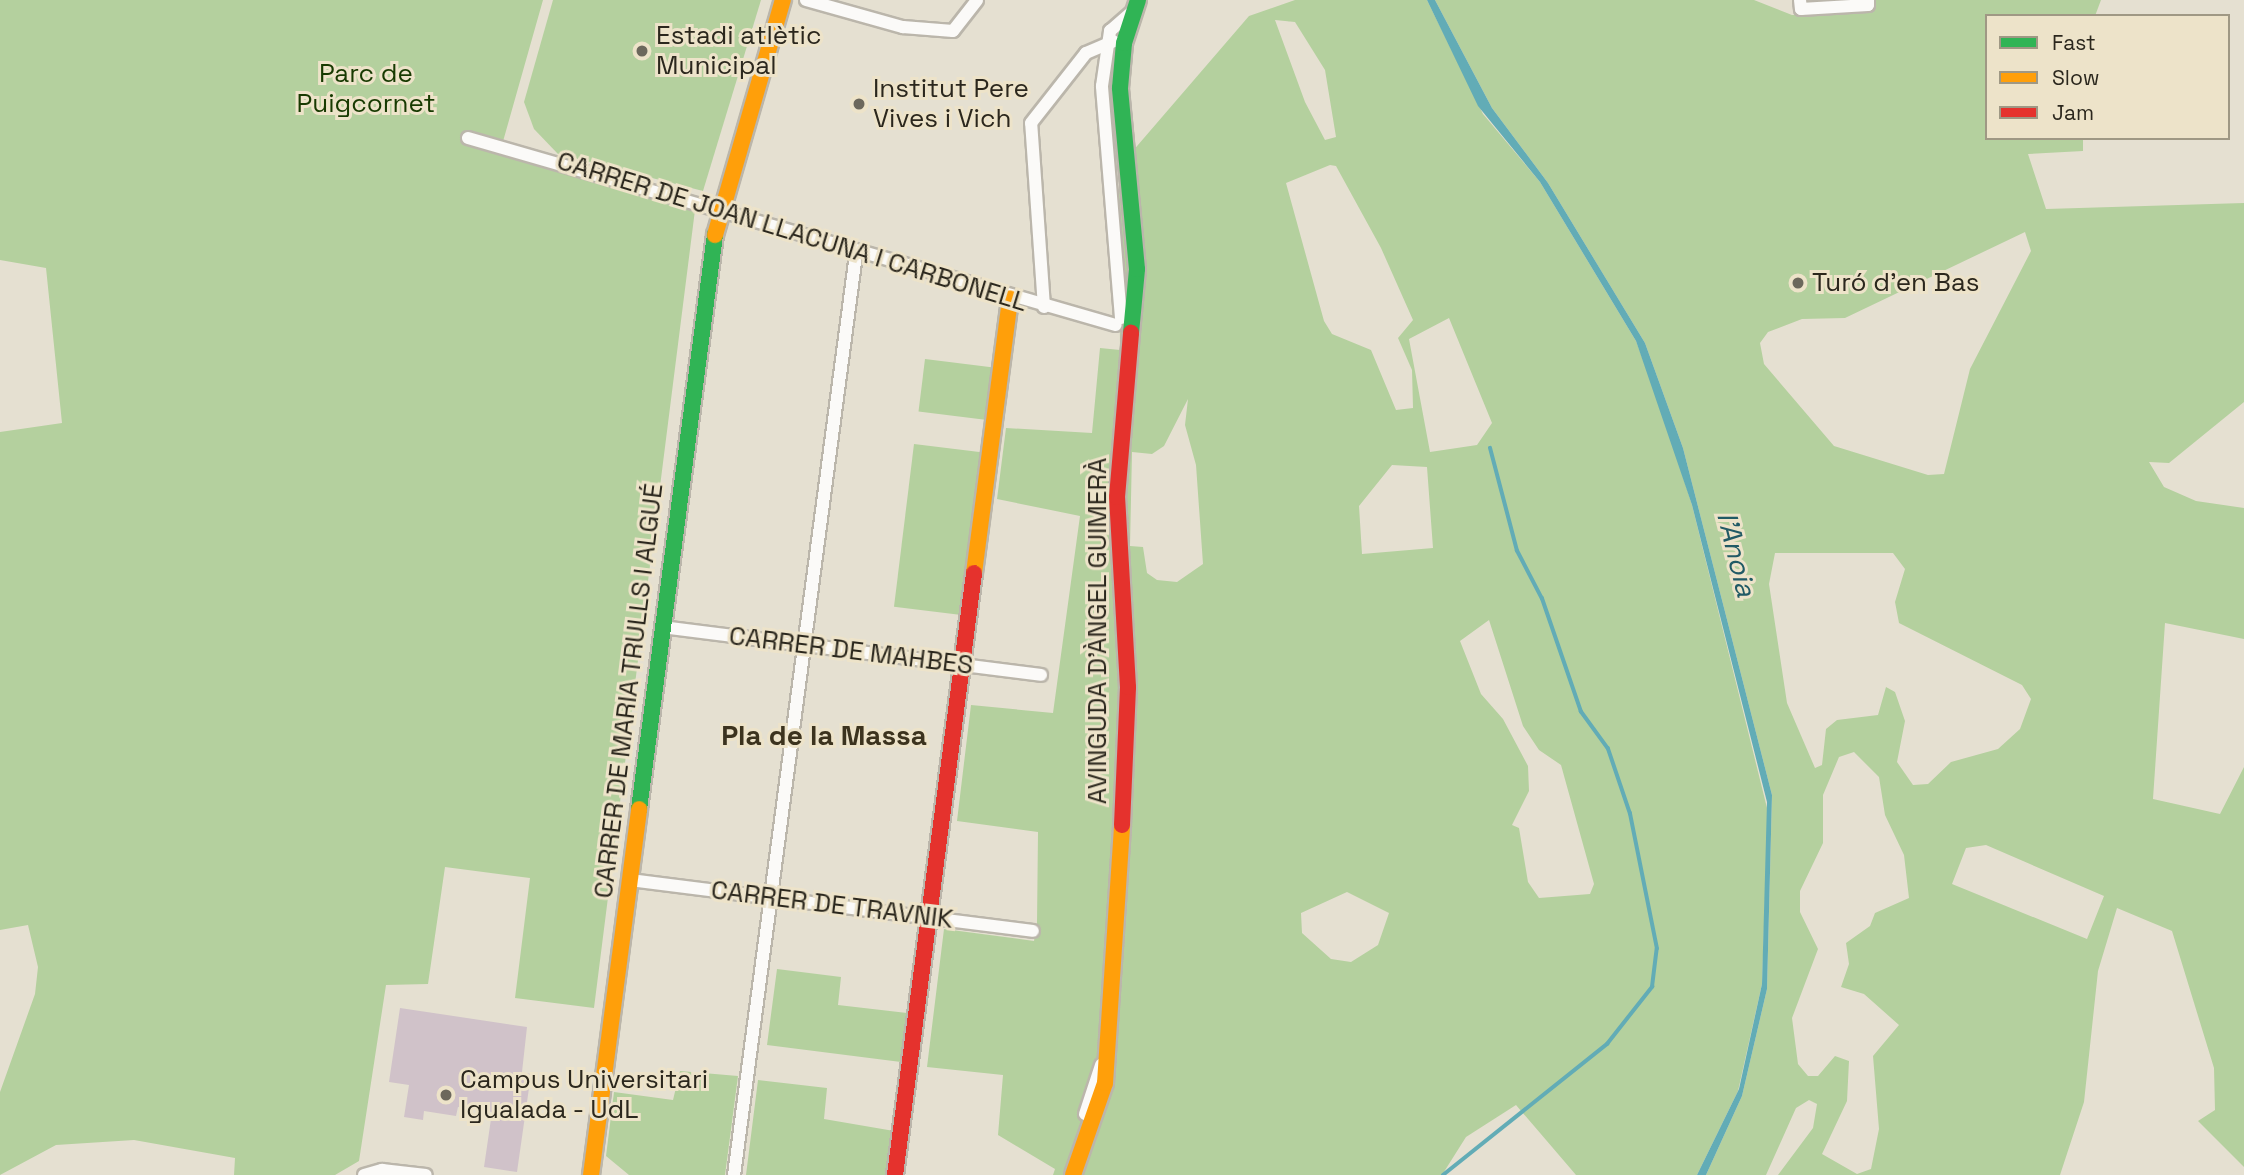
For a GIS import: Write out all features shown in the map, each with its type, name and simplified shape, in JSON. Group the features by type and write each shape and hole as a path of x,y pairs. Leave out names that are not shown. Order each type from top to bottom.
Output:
{"street":[{"name":"CARRER DE MARIA TRULLS I ALGUÉ","path":"591,1175 719,215 783,0"},
{"path":"806,0 903,27 953,31 977,0"},
{"path":"1800,0 1801,9 1868,3"},
{"name":"AVINGUDA D'ÀNGEL GUIMERÀ","path":"1073,1175 1105,1083 1113,1028 1128,687 1117,497 1135,339 1124,320 1122,127 1116,42 1136,5"},
{"path":"1044,307 1031,123 1086,53 1116,42"},
{"name":"CARRER DE JOAN LLACUNA I CARBONELL","path":"468,138 707,205 719,215 1010,298 1044,307 1124,320"},
{"path":"734,1175 856,254"},
{"path":"895,1175 1010,298"},
{"name":"CARRER DE MAHBES","path":"662,627 1041,676"},
{"name":"CARRER DE TRAVNIK","path":"630,880 1034,931"},
{"path":"1065,1175 1113,1028"},
{"path":"364,1175 382,1170 421,1174"}],"green space":[{"name":"Parc de Puigcornet","path":"0,0 543,0 500,152 695,210 594,1008 515,998 530,878 445,867 428,984 386,985 359,1161 335,1175 234,1175 235,1158 134,1140 56,1145 0,1175 0,1092 35,994 38,967 28,925 0,930 0,432 62,423 46,268 0,260"},
{"name":"Estadi atlètic Municipal","path":"553,0 761,0 703,191 558,154 534,129 524,102"},
{"path":"1295,0 1427,0 1483,114 1540,182 1636,341 1692,505 1768,812 1762,984 1738,1091 1697,1175 1576,1175 1516,1105 1466,1137 1442,1175 1053,1175 1055,1169 998,1135 1003,1075 927,1067 944,929 1034,941 1037,923 1038,832 957,821 971,705 1053,713 1080,516 997,499 1006,428 1092,433 1100,348 1120,350 1119,167 1249,16","holes":["1275,20 1295,22 1325,70 1336,137 1325,140 1305,102","1330,165 1336,166 1381,248 1413,320 1398,338 1412,370 1413,408 1396,410 1371,350 1332,334 1324,321 1286,183","1449,318 1492,423 1477,445 1430,452 1409,339","1188,399 1185,425 1196,465 1203,564 1177,582 1157,580 1147,573 1143,547 1130,546 1132,452 1152,454 1164,446","1392,465 1427,467 1433,548 1362,554 1359,506","1489,620 1523,726 1539,750 1561,765 1594,884 1590,894 1539,898 1528,882 1519,828 1512,825 1529,791 1528,766 1503,719 1481,694 1460,641","1347,892 1389,913 1378,945 1351,962 1331,959 1302,933 1301,913"]},
{"path":"1435,0 1754,0 1792,15 1862,12 1872,0 2101,0 2096,14 1985,14 1985,140 2083,140 2083,151 2028,154 2046,209 2244,203 2244,402 2169,463 2149,462 2164,487 2196,501 2244,508 2244,639 2165,623 2153,799 2220,814 2244,767 2244,1167 2198,1121 2215,1110 2214,1068 2172,931 2117,908 2098,971 2084,1102 2060,1175 1778,1175 1813,1128 1817,1104 1809,1100 1796,1108 1766,1175 1706,1175 1742,1096 1767,989 1772,795 1683,448 1645,343 1548,183 1492,108","holes":["2025,232 2031,251 1970,369 1944,474 1928,475 1834,446 1764,364 1760,343 1768,332 1802,319 1845,318","1775,553 1893,553 1905,569 1895,602 1899,623 2022,685 2031,699 2020,729 1998,749 1951,762 1928,784 1913,785 1897,762 1905,721 1895,692 1886,687 1878,715 1837,720 1826,729 1822,765 1815,768 1787,703 1769,584","1854,752 1879,777 1885,815 1904,855 1909,898 1875,913 1870,926 1846,943 1849,964 1841,987 1864,994 1899,1025 1873,1056 1879,1129 1871,1169 1857,1174 1822,1154 1847,1101 1849,1061 1835,1056 1818,1076 1808,1076 1798,1064 1792,1018 1818,949 1800,912 1800,891 1823,843 1823,795 1839,757","1986,845 2104,896 2087,939 1952,884 1966,848"]},
{"path":"925,359 992,367 985,420 919,412"},
{"path":"914,444 983,453 963,615 894,607"},
{"path":"777,969 841,977 838,1005 907,1013 901,1062 767,1045"},
{"path":"680,1071 738,1076 725,1175 629,1175 606,1156 614,1092 673,1100"},
{"path":"758,1080 827,1088 824,1119 894,1131 888,1175 746,1175"}],"water":[{"path":"1427,0 1435,0 1492,108 1548,183 1645,343 1683,448 1772,795 1767,989 1742,1096 1706,1175 1697,1175 1739,1089 1762,984 1767,802 1692,505 1636,341 1540,182 1478,106"}],"building":[{"name":"Campus Universitari Igualada - UdL","path":"400,1008 527,1027 522,1072 531,1074 517,1172 484,1167 492,1112 458,1107 456,1116 424,1111 423,1120 404,1117 409,1085 389,1082"}],"waterway":[{"path":"1443,1175 1607,1044 1652,987 1657,949 1630,814 1608,749 1581,712 1542,599 1517,551 1490,448"}],"traffic: fast":[{"path":"1131,333 1137,269 1120,88 1124,43 1138,0"},
{"path":"639,809 715,235"}],"traffic: slow":[{"path":"715,235 783,0"},
{"path":"974,573 1010,298"},
{"path":"591,1175 639,809"},
{"path":"1073,1175 1105,1083 1122,825"}],"traffic: jam":[{"path":"1122,825 1128,687 1117,497 1131,333"},
{"path":"895,1175 974,573"}],"place":[{"name":"Estadi atlètic Municipal","path":"642,51"},
{"name":"Institut Pere Vives i Vich","path":"859,104"},
{"name":"Turó d'en Bas","path":"1798,283"},
{"name":"Campus Universitari Igualada - UdL","path":"446,1095"}],"district":[{"name":"Pla de la Massa","path":"824,735"}],"water label":[{"name":"l'Anoia","path":"1737,554"}]}
